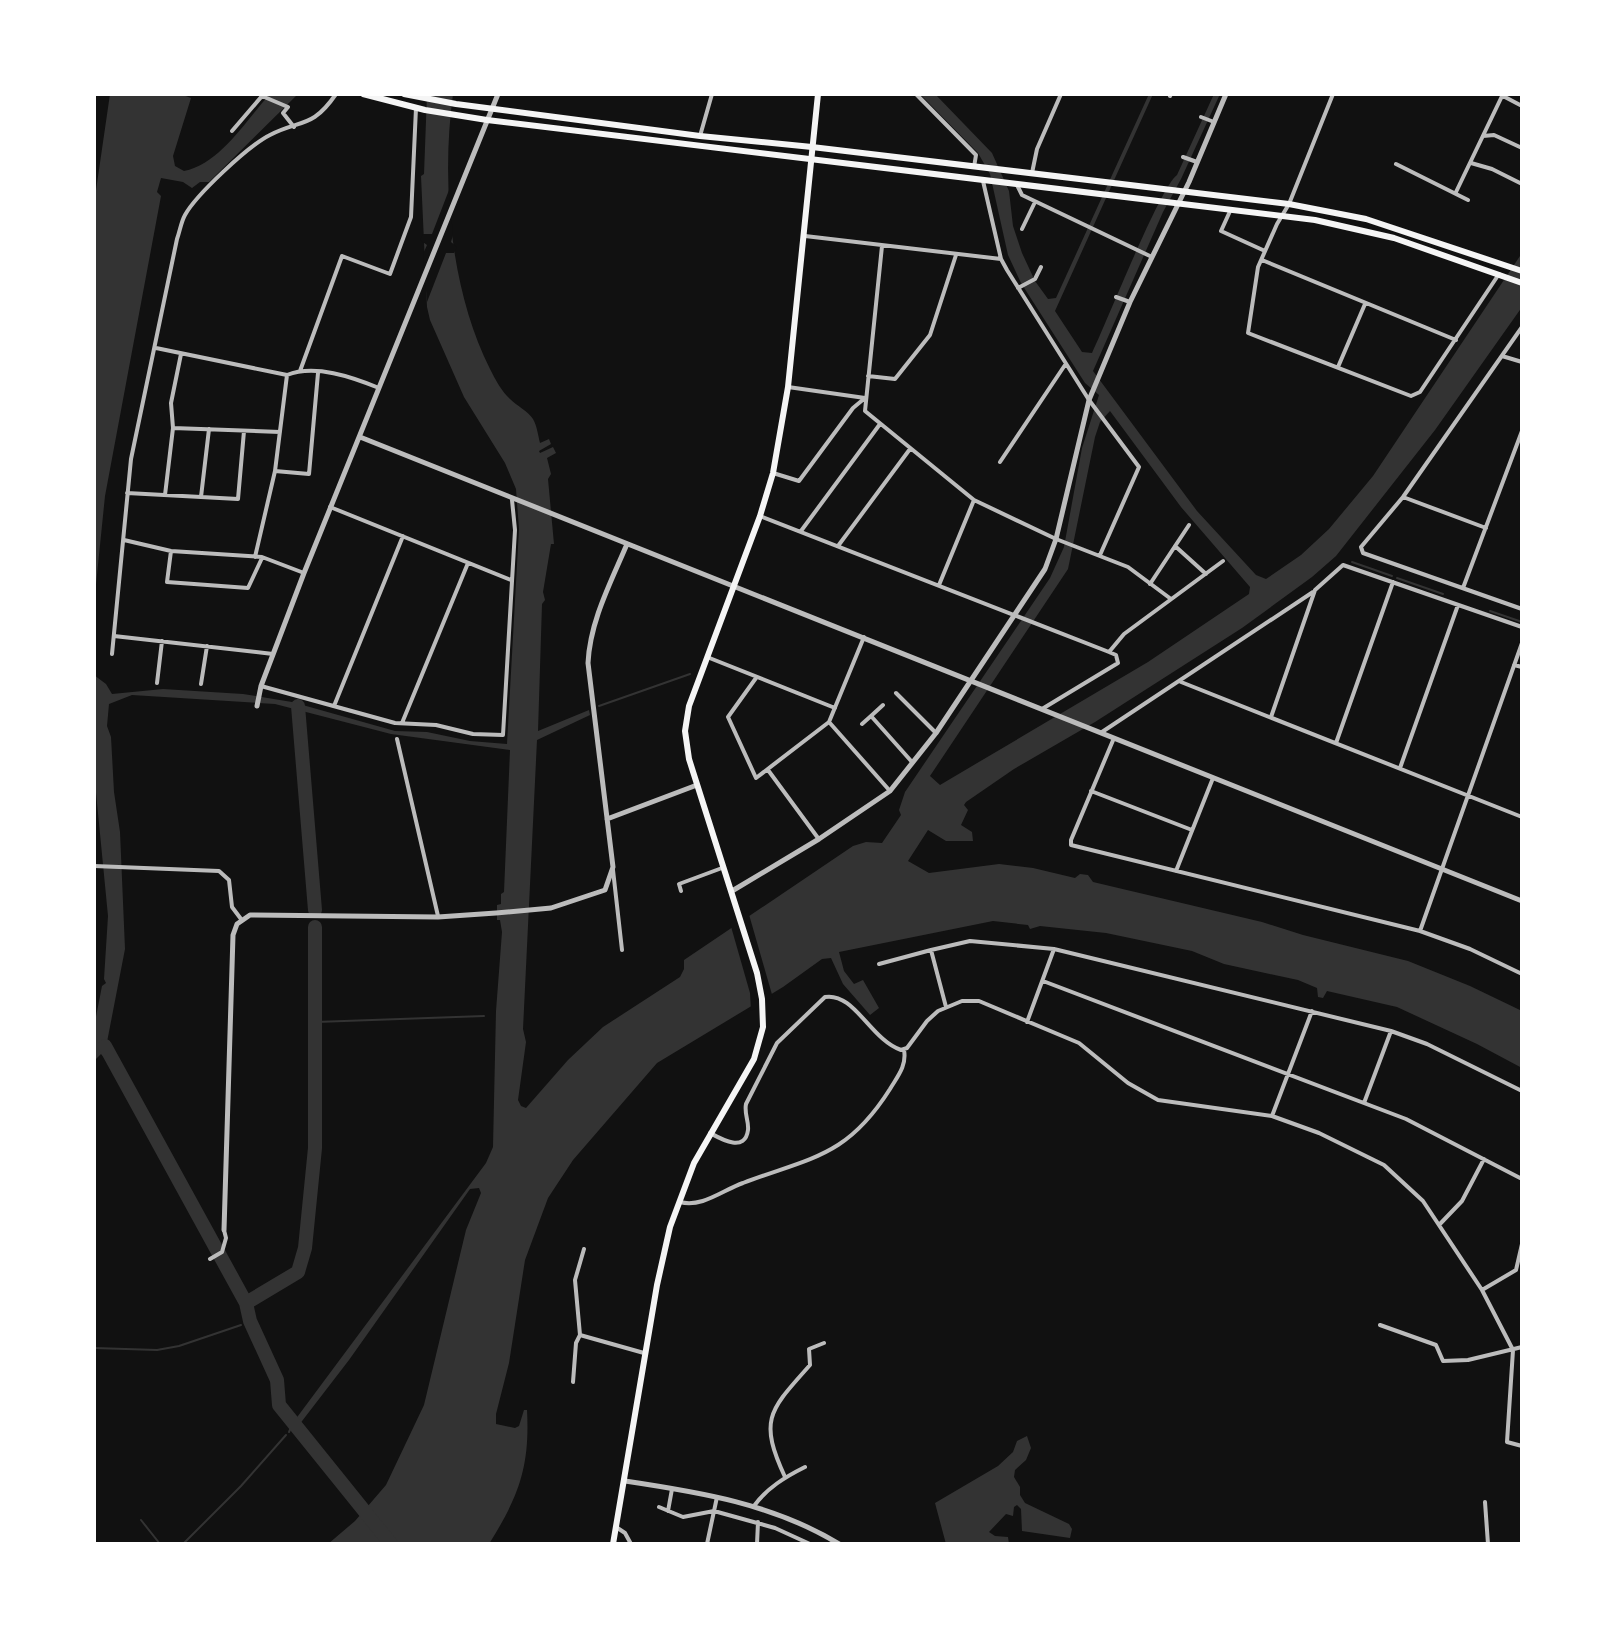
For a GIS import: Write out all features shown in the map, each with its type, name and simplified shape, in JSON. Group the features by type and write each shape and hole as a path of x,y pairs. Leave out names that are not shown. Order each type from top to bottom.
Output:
{"main road":[{"path":"363,94 425,110 487,120 1282,215 1394,238 1522,283"},
{"path":"404,94 491,109 700,136 1289,204 1366,219 1522,271"},
{"path":"613,1544 660,1273 678,1201 710,1133 754,1059 762,1034 763,1011 757,973 689,759 685,731 689,706 773,473 788,387 818,94"}],"street":[{"path":"112,654 127,493 138,424 177,239 186,214 231,163 272,133 316,117 336,94"},
{"path":"257,706 260,689 304,573 498,94"},
{"path":"700,136 712,94"},
{"path":"916,94 976,155 974,167"},
{"path":"1032,173 1037,149 1061,94"},
{"path":"732,891 819,839 890,791 914,764 972,682 1013,614 1045,569 1056,539 1090,397 1128,301 1226,94"},
{"path":"1333,94 1289,204 1261,260 1248,333 1411,396 1420,392 1501,275"},
{"path":"1456,192 1502,95 1522,106"},
{"path":"232,131 262,96 288,107 283,113 294,127"},
{"path":"300,371 342,256 390,274 411,217 416,108"},
{"path":"1201,117 1211,121"},
{"path":"1483,136 1494,135 1522,148"},
{"path":"1183,157 1194,161"},
{"path":"1471,163 1492,169 1522,184"},
{"path":"1396,164 1468,200"},
{"path":"985,179 1001,259 1065,365 1139,467 1100,555"},
{"path":"1016,183 1022,195 1149,255"},
{"path":"1022,229 1035,202"},
{"path":"1231,209 1221,231 1265,251"},
{"path":"803,236 1001,259"},
{"path":"882,246 865,411 974,500 1056,539 1128,567 1171,599"},
{"path":"868,376 895,379 930,335 956,255"},
{"path":"1261,260 1456,340"},
{"path":"1020,286 1035,279 1041,267"},
{"path":"1116,297 1128,301"},
{"path":"1338,367 1365,304"},
{"path":"1522,327 1403,497 1361,547 1363,553 1522,609"},
{"path":"156,348 287,375 300,371 351,377 379,388"},
{"path":"165,495 173,428 171,403 181,354"},
{"path":"1502,356 1522,362"},
{"path":"1000,462 1065,365"},
{"path":"275,471 309,474 318,373"},
{"path":"171,551 167,582 248,588 259,557 275,471 287,375"},
{"path":"788,387 865,398"},
{"path":"773,473 799,481 853,408 865,398"},
{"path":"801,531 880,424"},
{"path":"173,428 280,432"},
{"path":"201,497 209,429"},
{"path":"127,493 238,499 244,431"},
{"path":"1463,588 1522,431"},
{"path":"360,437 1522,901"},
{"path":"838,546 910,449"},
{"path":"1403,497 1486,528"},
{"path":"260,689 402,723 436,725 473,734 503,735 515,530 512,500"},
{"path":"939,585 974,500"},
{"path":"330,507 511,580"},
{"path":"760,516 1116,655 1118,663 1045,710"},
{"path":"1150,584 1189,525"},
{"path":"334,706 403,536"},
{"path":"124,540 171,551 259,557 304,573"},
{"path":"622,950 588,663 594,624 627,544"},
{"path":"1174,546 1206,574"},
{"path":"1109,652 1124,634 1223,561"},
{"path":"402,723 468,563"},
{"path":"1102,732 1315,590 1343,565 1522,627"},
{"path":"1336,743 1393,582"},
{"path":"1271,717 1315,590"},
{"path":"1400,768 1458,605"},
{"path":"114,636 273,654"},
{"path":"756,678 728,717 756,778 829,722 864,637"},
{"path":"157,683 162,641"},
{"path":"1420,931 1522,643"},
{"path":"201,684 207,646"},
{"path":"706,657 835,708"},
{"path":"1514,665 1522,667"},
{"path":"1181,682 1522,817"},
{"path":"896,693 936,733"},
{"path":"862,724 883,705"},
{"path":"871,716 914,764"},
{"path":"829,722 890,791"},
{"path":"1114,738 1071,845 1420,931 1470,949 1522,974"},
{"path":"397,739 438,917"},
{"path":"768,770 819,839"},
{"path":"1176,871 1213,778"},
{"path":"607,819 697,785"},
{"path":"1091,791 1192,830"},
{"path":"96,866 222,872 229,880 232,907 241,919"},
{"path":"210,1259 222,1252 224,1247 233,935 241,919 250,915 438,917 531,910 563,905 605,890 613,867"},
{"path":"681,891 679,884 724,868"},
{"path":"879,964 970,941 1054,949 1391,1031 1427,1044 1522,1091"},
{"path":"1027,1022 1054,949"},
{"path":"931,950 946,1007"},
{"path":"1043,981 1417,1124 1522,1179"},
{"path":"710,1133 731,1143 744,1139 748,1130 744,1113 746,1104 777,1043 825,997 844,999 883,1040 904,1050"},
{"path":"678,1201 698,1204 720,1191 836,1148 857,1133 875,1112 902,1069 904,1050 931,1017 946,1007 974,1000 1079,1043 1128,1083 1158,1100 1272,1116 1319,1133 1384,1165 1423,1201 1482,1290 1513,1350 1507,1442 1522,1446"},
{"path":"1272,1116 1312,1011"},
{"path":"1364,1103 1391,1031"},
{"path":"1439,1225 1462,1201 1484,1159"},
{"path":"1482,1290 1516,1270 1522,1244"},
{"path":"573,1382 576,1343 580,1335 575,1280 584,1249"},
{"path":"1380,1325 1436,1345 1443,1361 1468,1360 1522,1347"},
{"path":"580,1335 646,1354"},
{"path":"785,1477 771,1446 770,1417 785,1393 810,1365 809,1349 824,1343"},
{"path":"754,1506 785,1477 805,1467"},
{"path":"625,1481 754,1506 803,1525 839,1544"},
{"path":"668,1511 672,1489"},
{"path":"707,1544 717,1497"},
{"path":"1485,1502 1488,1544"},
{"path":"659,1507 683,1517 714,1511 758,1522 809,1544"},
{"path":"757,1544 758,1522"},
{"path":"616,1527 625,1533 631,1544"}],"shaded area":[{"path":"110,94 180,94 191,98 173,156 175,166 184,171 197,167 221,150 270,94 298,94 209,182 200,182 192,188 183,182 161,178 157,192 161,196 105,496 94,604 94,204"},
{"path":"427,94 453,94 449,199 452,234 466,305 476,338 499,385 533,419 540,443 549,439 551,444 540,453 553,447 556,453 547,458 551,474 548,479 554,544 551,544 543,592 538,731 589,710 590,715 537,740 523,1029 526,1042 518,1100 521,1106 526,1108 568,1060 603,1027 680,977 684,960 853,846 866,842 882,843 901,815 899,810 905,792 1050,578 1064,547 1082,448 1099,395 1085,383 1021,283 1008,255 990,174 978,153 920,94 935,94 992,153 1009,191 1013,226 1022,253 1035,281 1048,299 1056,298 1149,94 1153,94 1055,311 1082,352 1092,353 1159,204 1177,175 1214,94 1220,94 1163,212 1093,371 1197,511 1256,575 1266,579 1301,555 1329,529 1373,476 1522,253 1522,307 1435,430 1336,556 1242,628 966,802 964,805 968,810 961,825 972,832 973,841 946,841 928,830 908,861 929,873 999,864 1075,878 1080,874 1088,875 1093,882 1408,961 1522,1011 1522,1068 1397,1007 1327,991 1323,998 1318,997 1317,988 1298,980 1224,964 1192,951 1106,933 1040,926 1030,929 1028,925 993,921 839,952 844,971 854,984 863,980 879,1008 870,1015 843,984 831,958 822,959 783,987 657,1063 573,1160 548,1198 525,1260 509,1363 496,1414 496,1424 515,1428 519,1426 524,1410 527,1410 527,1448 515,1496 489,1544 328,1544 355,1521 386,1485 424,1405 466,1230 481,1193 479,1188 470,1189 349,1360 299,1425 295,1420 486,1163 493,1147 496,1011 502,932 500,920 497,920 497,905 501,904 501,894 504,892 510,750 391,734 275,704 132,695 109,704 107,726 111,737 120,832 125,949 107,1042 116,1057 110,1063 101,1054 94,1061 94,1027 102,986 106,983 108,916 94,772 94,675 106,684 112,694 163,689 243,694 292,702 395,731 427,732 470,741 507,744 519,529 516,489 505,463 464,397 430,320 421,176 424,174","holes":["1110,411 1181,507 1250,587 1249,594 1148,662 940,785 930,776 1068,569 1095,437 1100,422"]},
{"path":"1027,1436 1031,1448 1026,1460 1015,1470 1014,1477 1020,1487 1020,1495 1025,1503 1069,1524 1072,1529 1070,1538 1022,1531 1021,1509 1017,1505 1013,1516 1006,1514 989,1532 1008,1537 1009,1544 946,1544 935,1503 998,1466 1013,1452 1017,1441"}],"pier":[{"path":"449,190 451,242 457,247 454,253 446,253 427,302 423,254 427,245 420,240 423,234 432,234"},
{"path":"748,911 773,998 751,1011 750,993 730,923"}],"waterway":[{"path":"1352,562 1392,576"},
{"path":"1397,578 1443,594"},
{"path":"1490,611 1522,622"},
{"path":"599,706 690,674"},
{"path":"298,706 315,910"},
{"path":"246,1303 298,1272 305,1248 315,1148 315,927"},
{"path":"316,1022 484,1016"},
{"path":"105,1046 246,1303 250,1321 277,1380 279,1405 391,1544"},
{"path":"246,1323 250,1321"},
{"path":"94,1348 157,1350 179,1346 241,1325"},
{"path":"289,1432 296,1422"},
{"path":"183,1544 286,1435"},
{"path":"141,1520 160,1544"}]}
